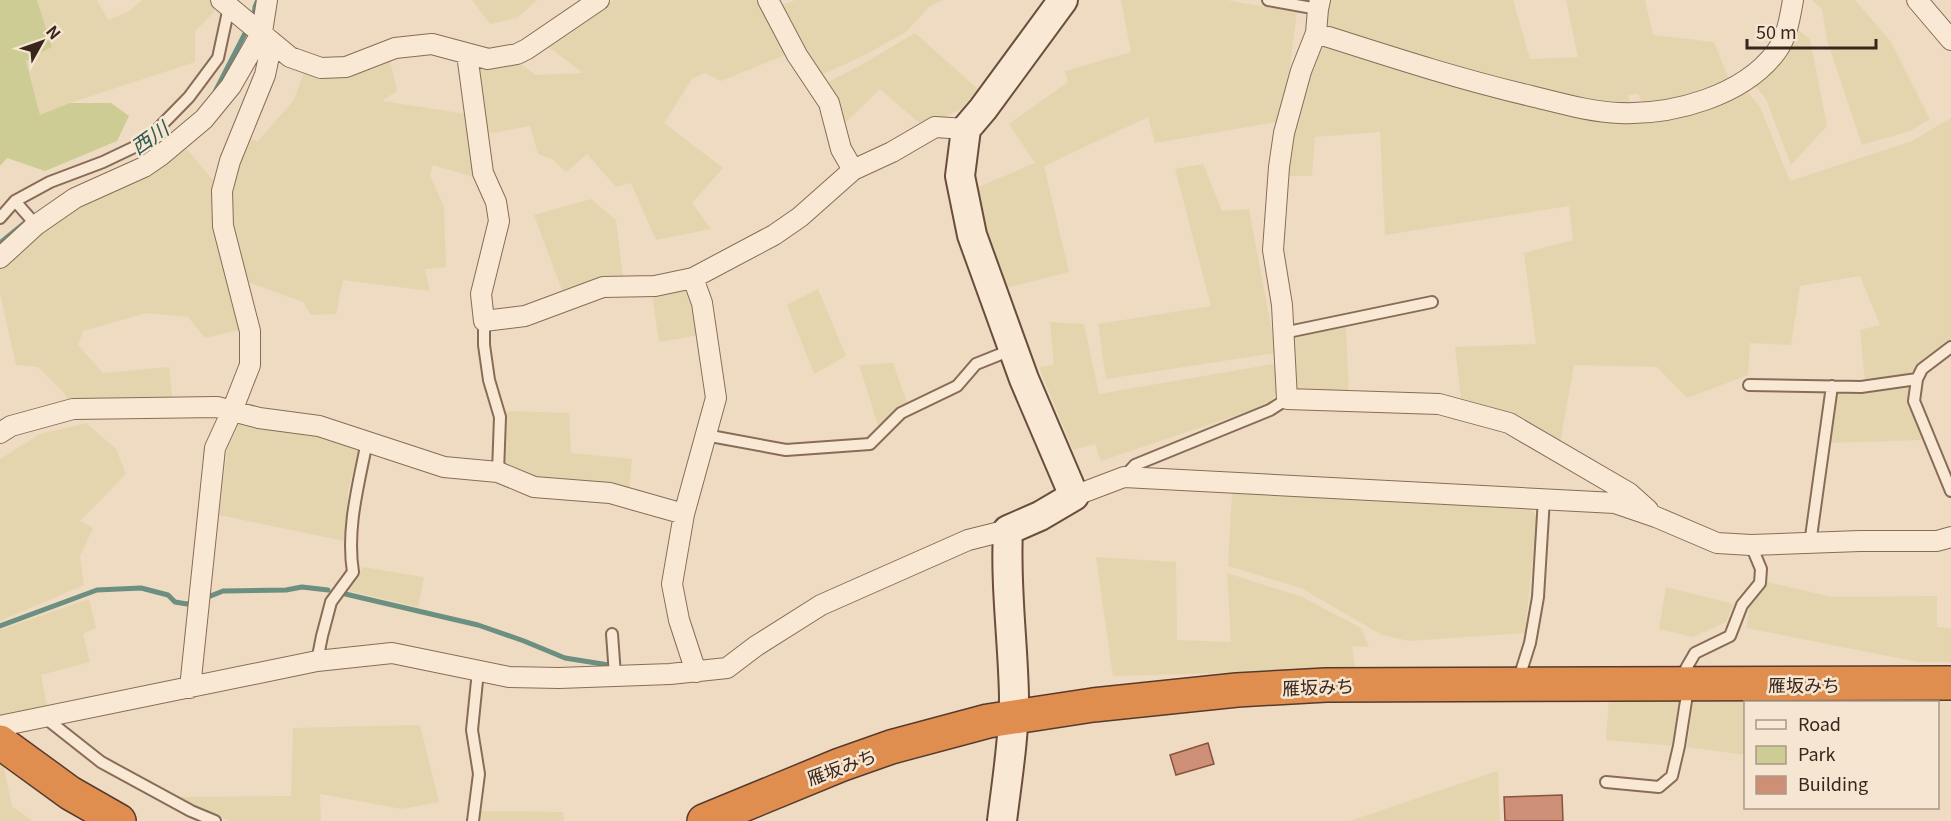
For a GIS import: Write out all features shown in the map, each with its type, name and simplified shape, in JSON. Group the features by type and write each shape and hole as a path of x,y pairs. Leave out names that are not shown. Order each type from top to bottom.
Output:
{"highway":[{"name":"雁坂みち","path":"704,821 819,773 891,747 942,732 1012,728 1093,705 1237,690 1326,685 1951,682"},
{"path":"11,751 70,793 119,821"}],"street":[{"path":"190,687 215,448 250,365 250,331 223,226 222,191 230,161 265,75 267,0"},
{"path":"228,2 290,57 321,68 346,67 395,48 432,44 488,59 517,54 599,0"},
{"path":"768,0 797,55 829,103 841,148 853,170"},
{"path":"1316,33 1479,84 1584,109 1621,113 1661,111 1708,100 1740,83 1762,67 1778,50 1788,27 1793,0"},
{"path":"1917,0 1951,40"},
{"path":"1065,3 966,129 960,176 972,235 1024,379 1074,496"},
{"path":"1319,5 1316,33 1301,71 1284,133 1279,167 1273,250 1282,305 1287,399 1438,404 1509,423 1629,493 1656,517"},
{"path":"0,258 36,225 75,198 144,167 160,156 204,119 267,37"},
{"path":"467,54 483,173 496,202 499,221 480,294 484,321 525,316 603,287 655,286 693,278 774,236 800,217 853,170 935,128 966,129"},
{"path":"693,278 702,303 716,398 684,514 672,584 679,620 696,672"},
{"path":"0,433 11,426 73,409 217,407 259,418 319,426 444,467 498,472 534,487 610,493 684,514"},
{"path":"0,726 317,661 392,653 509,677 696,672 727,668 756,646 821,605 968,540 1008,530 1040,516 1074,496 1124,477 1615,503 1656,517 1717,543 1751,545 1937,541 1951,537"},
{"path":"1002,821 1014,697 1007,557 1008,530"}],"lane":[{"path":"1268,0 1319,5"},
{"path":"0,218 15,201 50,182 103,162 145,142 189,98 218,58 228,2"},
{"path":"15,201 36,225"},
{"path":"1283,333 1432,302"},
{"path":"484,321 484,345 489,380 500,417 498,472"},
{"path":"1951,347 1922,369 1917,379 1914,402 1951,491"},
{"path":"705,435 786,450 870,444 901,413 957,386 976,364 1013,350"},
{"path":"1749,385 1862,387 1917,379"},
{"path":"1809,544 1832,386"},
{"path":"1124,477 1135,465 1270,410 1287,399"},
{"path":"317,661 321,636 331,602 354,572 350,551 355,501 368,441"},
{"path":"1517,684 1530,643 1538,597 1544,498"},
{"path":"1606,782 1659,787 1672,776 1679,746 1683,684 1695,653 1730,636 1742,605 1760,583 1761,568 1751,545"},
{"path":"612,634 615,675"},
{"path":"473,821 479,774 472,730 478,671"},
{"path":"44,717 101,762 190,811 214,821"}],"shaded area":[{"path":"37,0 97,0 108,20 130,11 142,0 213,0 214,12 195,31 195,62 70,103 40,116 26,61 52,47"},
{"path":"472,0 537,0 517,18 490,24"},
{"path":"614,0 763,0 790,53 721,81 705,73 692,79 664,123 723,168 692,203 711,229 656,240 631,183 616,187 587,154 566,172 552,159 538,154 530,126 483,135 475,63 515,60 536,75 583,73 546,45"},
{"path":"795,0 944,0 930,6 906,32 863,56 819,76 778,7"},
{"path":"1121,0 1227,0 1297,13 1288,80 1277,122 1155,143 1148,117 1044,166 1069,272 1002,289 971,190 1035,163 1009,124 1068,82 1065,71 1131,52"},
{"path":"1325,0 1513,0 1530,59 1578,57 1566,0 1645,0 1653,35 1714,42 1729,79 1644,106 1638,94 1628,95 1632,107 1579,101 1323,30"},
{"path":"1812,0 1855,0 1891,42 1930,119 1910,131 1862,145 1827,40 1822,9"},
{"path":"1797,29 1810,39 1827,126 1791,165 1766,99 1752,82"},
{"path":"915,33 978,89 961,109 924,127 880,89 843,125 826,83"},
{"path":"1326,44 1600,120 1672,119 1745,89 1760,107 1790,181 1912,141 1951,118 1951,339 1914,372 1865,381 1860,330 1880,325 1860,276 1800,286 1791,345 1750,343 1748,375 1687,398 1657,367 1574,365 1560,443 1517,417 1461,398 1455,347 1536,344 1524,253 1573,240 1569,206 1385,235 1380,132 1315,137 1312,176 1287,176 1294,120 1317,46"},
{"path":"390,60 397,91 382,101 467,114 477,178 433,165 430,175 444,207 446,267 425,269 430,291 343,280 336,314 311,315 303,302 248,282 228,226 228,191 246,138 258,141 294,100 304,72"},
{"path":"184,146 217,185 240,330 205,338 188,317 146,313 83,331 78,345 103,373 169,367 173,403 72,404 38,367 16,365 0,294 0,262 45,224"},
{"path":"1203,164 1222,211 1249,209 1276,353 1106,379 1098,324 1211,306 1175,169"},
{"path":"591,199 616,220 623,277 595,282 563,293 534,215"},
{"path":"689,287 699,335 659,342 652,294"},
{"path":"818,289 846,356 814,374 787,305"},
{"path":"1050,322 1084,324 1099,394 1274,364 1278,392 1267,405 1101,461 1095,444 1073,450 1039,367 1054,365"},
{"path":"1346,326 1349,396 1291,393 1289,338"},
{"path":"893,363 908,405 878,425 859,365"},
{"path":"1909,386 1909,403 1922,440 1829,443 1837,392 1861,393"},
{"path":"506,411 569,413 571,453 632,459 629,491 535,484 502,469"},
{"path":"239,421 323,434 360,445 348,490 344,541 219,515 227,450"},
{"path":"86,423 116,449 126,474 80,521 93,528 80,556 84,585 0,621 0,459 40,434"},
{"path":"1232,493 1531,508 1537,517 1525,633 1409,641 1382,635 1301,588 1228,566"},
{"path":"1096,557 1176,562 1177,640 1231,642 1227,573 1302,597 1361,628 1369,647 1352,646 1355,669 1113,676"},
{"path":"363,567 424,577 418,607 349,591"},
{"path":"1767,582 1832,597 1937,596 1937,627 1951,628 1951,662 1918,662 1747,628 1749,606"},
{"path":"1666,587 1733,604 1726,622 1693,637 1659,629"},
{"path":"89,599 96,628 83,634 90,662 41,675 47,707 0,718 0,630"},
{"path":"1609,700 1680,700 1675,746 1606,740"},
{"path":"1900,700 1900,701 1796,701"},
{"path":"1693,702 1744,702 1744,755 1687,747"},
{"path":"420,725 439,802 402,809 320,794 321,821 229,821 174,797 291,796 293,728"},
{"path":"0,749 12,806 33,821 0,821"},
{"path":"1497,771 1500,821 1350,821"},
{"path":"481,811 563,812 564,821 480,821"}],"green space":[{"path":"0,0 37,0 52,47 26,61 40,115 70,103 111,103 129,116 117,141 45,171 7,158 0,166"}],"building":[{"path":"1208,743 1214,764 1176,775 1170,755"},
{"path":"1562,795 1563,821 1505,821 1504,797"}],"waterway":[{"name":"西川","path":"216,90 254,16 258,0"},
{"name":"西川","path":"0,243 27,221"},
{"path":"203,599 223,591 286,590 302,587 328,590"},
{"path":"0,626 97,590 141,588 168,595 175,602 187,604 194,602"},
{"path":"341,593 478,625 565,658 615,666"}]}
